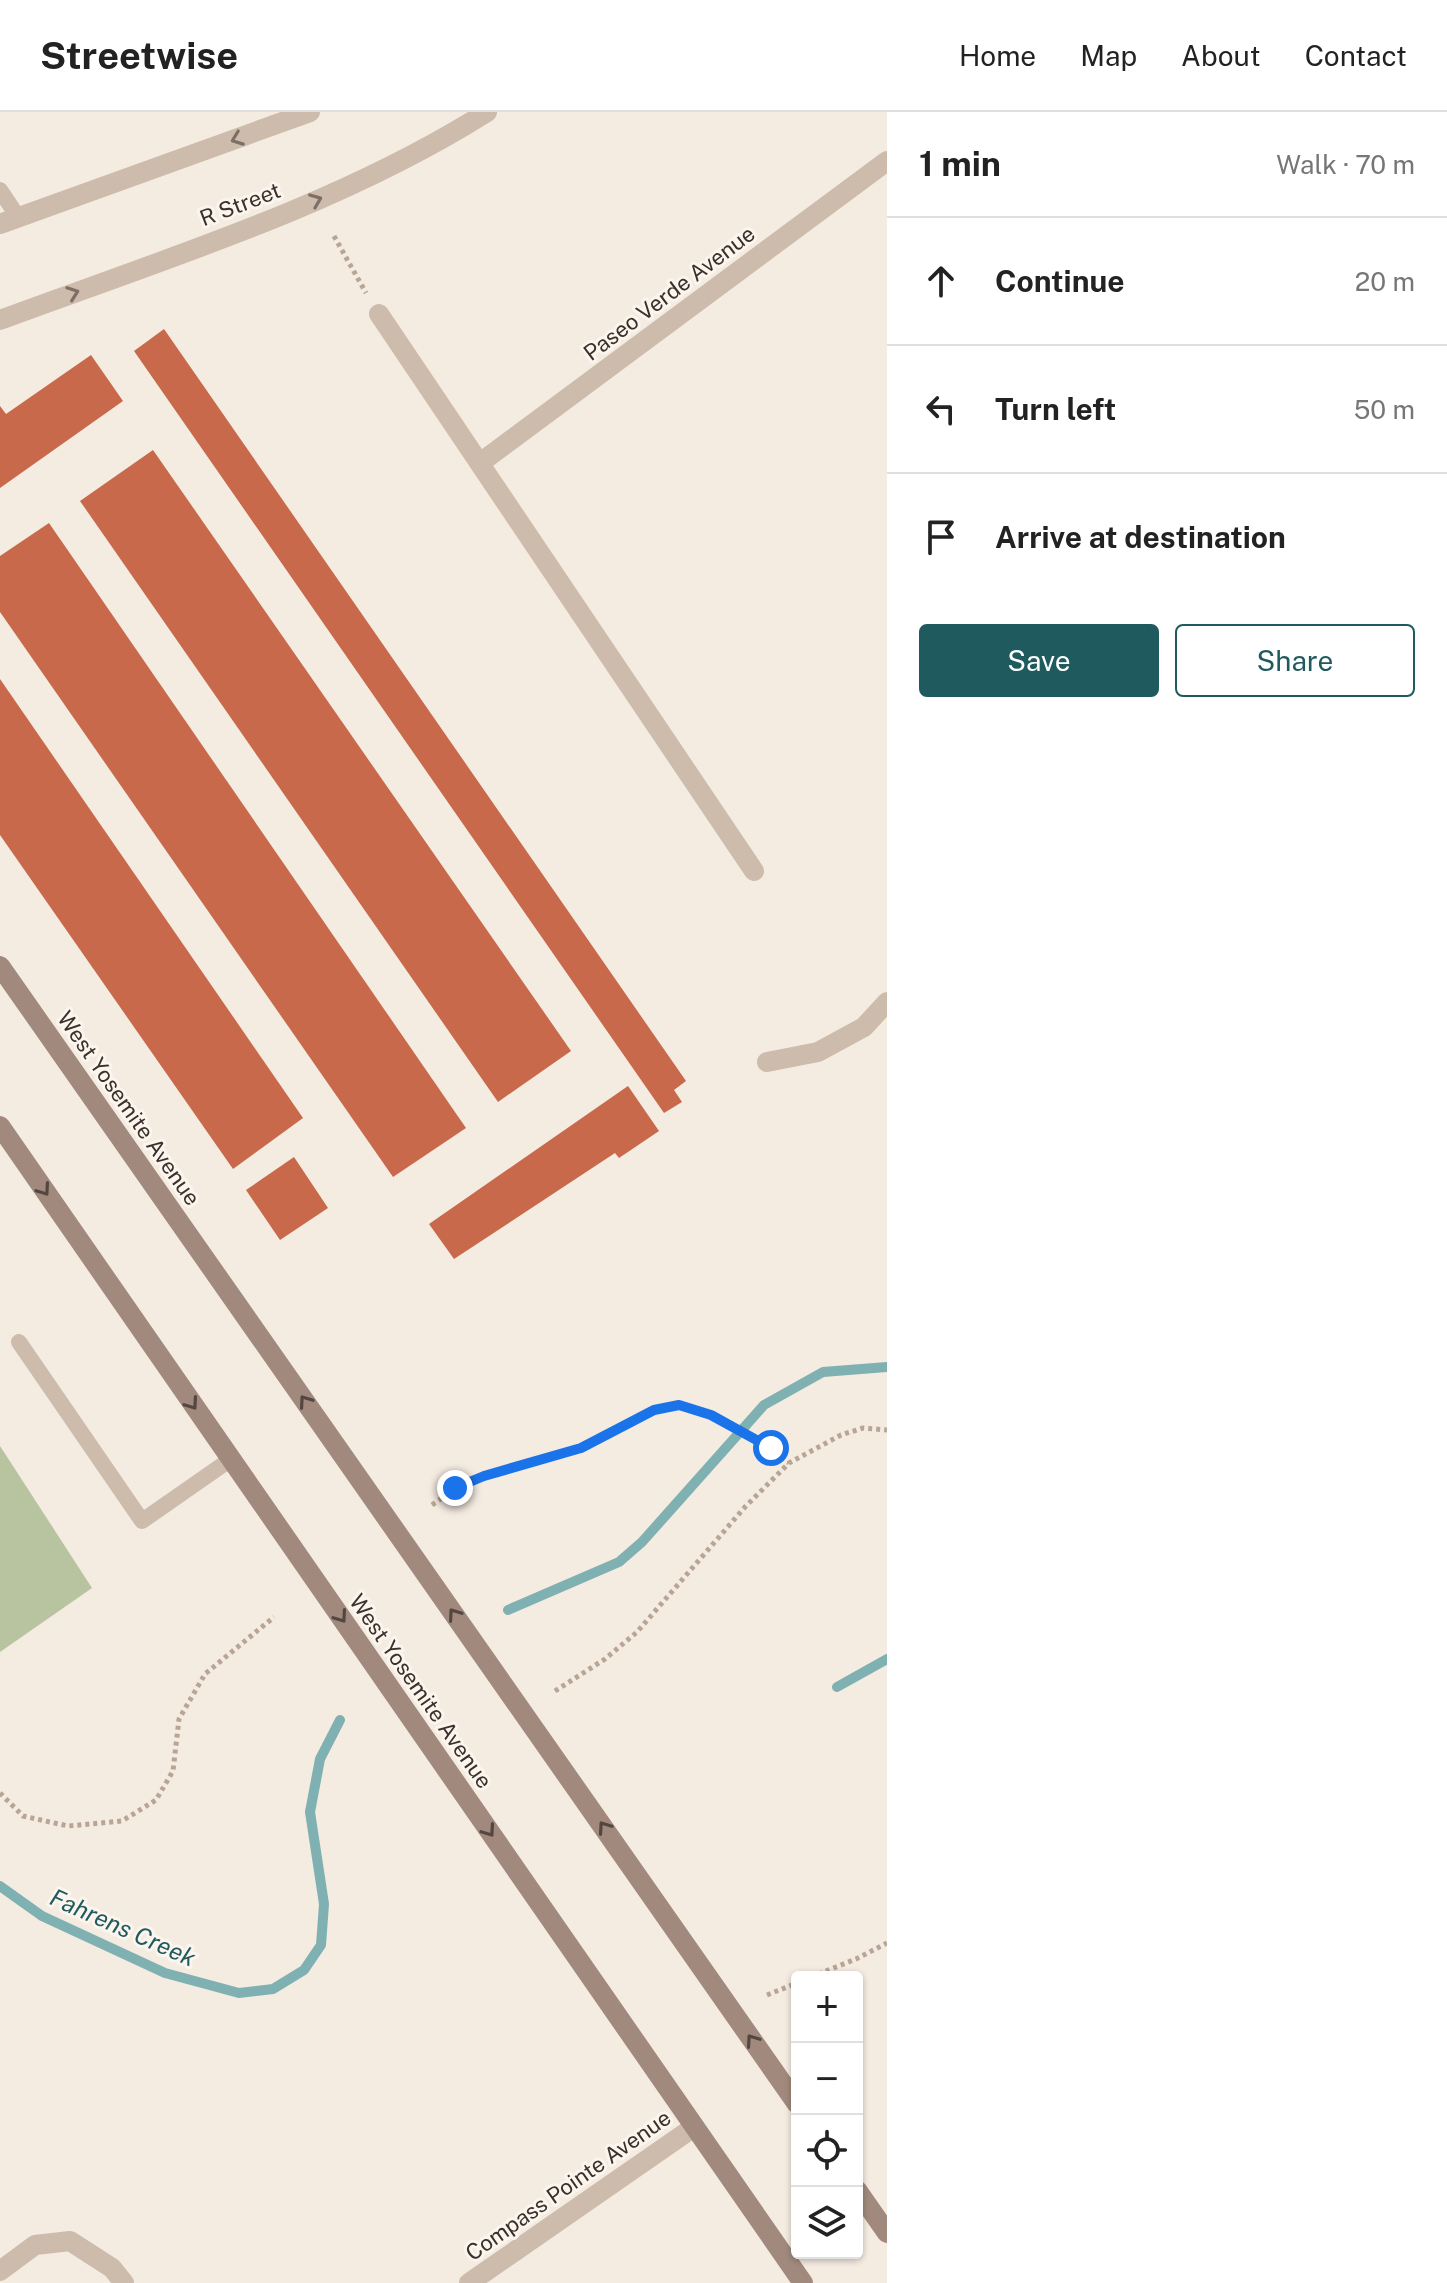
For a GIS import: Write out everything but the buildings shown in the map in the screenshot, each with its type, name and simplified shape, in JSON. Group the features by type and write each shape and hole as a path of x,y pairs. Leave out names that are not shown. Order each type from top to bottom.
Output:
{"main road":[{"name":"West Yosemite Avenue","path":"0,966 791,2095"},
{"name":"West Yosemite Avenue","path":"0,1126 803,2283"},
{"path":"863,2199 887,2233"}],"street":[{"path":"9,220 310,112"},
{"name":"R Street","path":"0,320 346,188 487,112"},
{"name":"Paseo Verde Avenue","path":"480,463 887,161"},
{"path":"379,314 754,871"},
{"path":"767,1062 818,1052 864,1027 887,1002"},
{"name":"Compass Pointe Avenue","path":"469,2283 694,2127"},
{"path":"0,2271 35,2245 70,2241 112,2268 124,2283"}],"lane":[{"path":"0,190 9,220"},
{"path":"19,1342 142,1521 231,1459"}],"path":[{"path":"334,236 379,314"},
{"path":"432,1505 455,1488 484,1476 581,1448 654,1410 679,1405 711,1415 771,1448 789,1463"},
{"path":"555,1691 605,1659 637,1632 745,1507 789,1463 841,1435 863,1428 887,1430"},
{"path":"0,1793 23,1816 68,1826 122,1821 156,1800 173,1771 179,1719 205,1674 274,1617"},
{"path":"826,1971 887,1943"},
{"path":"767,1995 791,1985"}],"green space":[{"path":"0,1446 92,1588 0,1652"}],"waterway":[{"name":"Fahrens Creek","path":"508,1610 619,1562 642,1542 764,1405 823,1372 887,1367"},
{"path":"837,1687 887,1659"},
{"name":"Fahrens Creek","path":"0,1886 42,1916 165,1973 239,1993 273,1989 304,1970 321,1945 324,1904 310,1812 320,1759 340,1720"}],"route":[{"path":"455,1488 484,1476 581,1448 654,1410 679,1405 711,1415 771,1448"}]}
